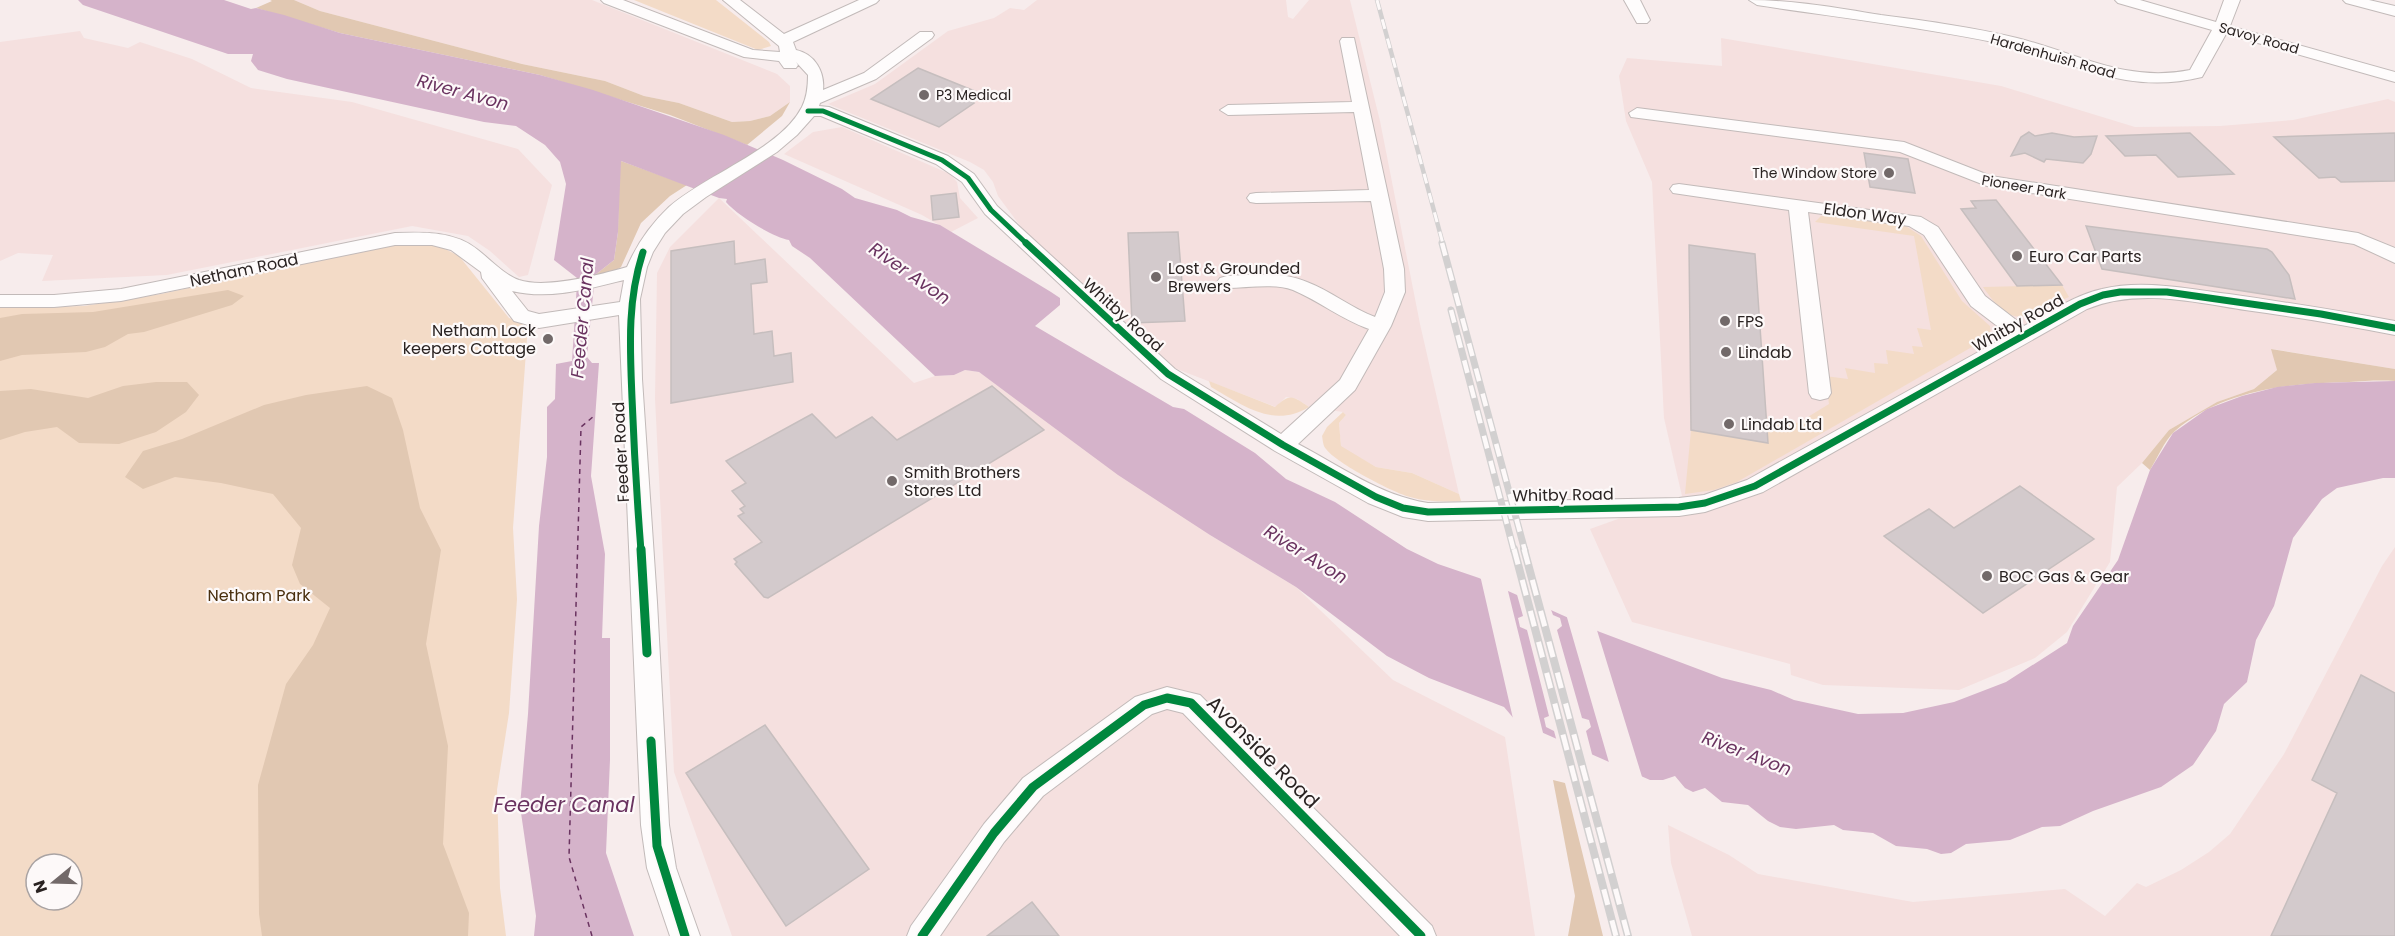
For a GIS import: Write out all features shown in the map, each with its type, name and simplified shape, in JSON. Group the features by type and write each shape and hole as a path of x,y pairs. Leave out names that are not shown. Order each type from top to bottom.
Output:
{"street":[{"path":"609,0 750,54 771,57 871,0"},
{"path":"731,0 785,48 788,62 801,79 812,100 870,76 926,36"},
{"path":"1632,0 1642,20"},
{"name":"Hardenhuish Road","path":"1757,0 1995,38 2145,81 2185,78 2196,74 2222,27 2232,0"},
{"name":"Savoy Road","path":"2123,0 2395,77"},
{"path":"2351,0 2395,11"},
{"path":"1283,445 1348,385 1381,326 1395,292 1394,269 1377,195 1348,40"},
{"name":"Feeder Road","path":"685,936 657,846 633,434 630,307 636,271 643,252 654,234 693,198 789,133 812,100"},
{"name":"Whitby Road","path":"812,100 823,111 858,124 958,169 978,190 991,210 1161,367 1283,445 1376,497 1404,508 1428,512 1696,505 1755,486 2080,304 2103,295 2138,291 2167,292 2321,314 2395,328"},
{"path":"1228,110 1361,107"},
{"name":"Pioneer Park","path":"1637,113 1904,147 1988,181 2350,238 2387,252 2395,234"},
{"name":"Eldon Way","path":"1679,189 1914,221 1931,231 1978,301 1988,311 2024,336"},
{"path":"1256,198 1377,195"},
{"name":"Eldon Way","path":"1798,205 1820,393"},
{"name":"Netham Road","path":"0,301 54,301 121,294 395,239 423,238 447,242 465,250 503,280 517,286 545,289 610,278 636,271"},
{"name":"Netham Road","path":"481,263 521,316 539,321 630,307"},
{"path":"1227,282 1281,281 1300,286 1353,316 1381,326"},
{"name":"Avonside Road","path":"922,936 994,833 1033,787 1144,705 1167,698 1191,703 1421,936"}],"shaded area":[{"path":"270,0 294,0 320,11 522,64 605,81 644,96 679,103 732,122 750,121 770,116 790,102 782,116 747,145 670,115 540,75 340,33 256,8 272,1"},
{"path":"294,0 592,0 777,74 790,86 790,102 770,116 750,121 732,122 679,103 644,96 605,81 522,64 320,11"},
{"path":"1037,0 1286,0 1288,17 1293,19 1309,0 1350,0 1380,121 1420,324 1459,494 1412,473 1376,467 1341,447 1339,423 1346,415 1343,412 1309,407 1297,399 1286,397 1276,407 1169,366 1021,227 998,196 993,182 984,170 970,162 828,104 875,84 948,31 994,18 1010,8 1024,10"},
{"path":"80,31 84,38 128,48 140,42 192,59 251,88 352,102 518,149 552,185 528,275 519,277 490,251 468,236 412,226 167,275 42,281 53,255 18,253 0,261 0,42"},
{"path":"1721,38 2001,86 2135,127 2220,126 2293,120 2388,99 2395,102 2395,369 2272,349 2277,370 2254,389 2217,402 2169,430 2142,463 2117,487 2110,562 2067,632 2035,658 1959,690 1823,685 1791,675 1790,664 1632,622 1590,529 1682,496 1664,418 1652,182 1626,121 1619,76 1627,58 1722,66"},
{"path":"842,127 950,174 957,182 960,198 978,218 951,232 922,215 784,154 813,132"},
{"path":"619,162 687,185 670,196 641,223 621,267 613,272 595,275 614,260 618,232"},
{"path":"719,198 914,383 935,376 954,375 965,370 979,372 1210,535 1296,587 1393,680 1505,737 1535,936 732,936 674,772 655,399 657,273 670,247"},
{"path":"228,290 244,296 232,305 144,332 128,334 105,347 86,352 22,355 0,361 0,318 22,314 93,312"},
{"path":"2271,349 2395,369 2395,381 2303,384 2235,398 2194,417 2175,431 2150,470 2142,463 2169,430 2217,402 2254,389 2277,370"},
{"path":"156,382 187,382 199,395 186,412 156,432 119,444 79,443 57,427 25,432 0,440 0,391 31,389 88,398 123,386"},
{"path":"367,386 392,398 403,430 420,508 441,550 426,644 448,746 443,844 469,913 468,936 262,936 259,914 258,785 286,684 313,645 330,608 300,584 292,565 301,528 273,494 221,483 175,477 143,489 125,477 143,451 182,439 264,405 306,395"},
{"path":"2395,547 2395,936 1692,936 1671,863 1668,825 1729,855 1758,874 1913,902 2065,889 2105,916 2137,883 2146,887 2181,870 2209,852 2230,834 2284,754 2382,566"},
{"path":"1553,780 1565,783 1603,936 1568,936 1575,896"}],"green space":[{"path":"634,0 716,0 771,46 758,50"},
{"path":"1829,215 1904,225 1921,236 1962,301 1990,326 1991,336 1737,482 1714,490 1685,494 1691,430 1768,443 1766,418 1798,423 1829,404 1825,376 1848,379 1845,368 1875,373 1874,363 1888,364 1886,350 1914,354 1912,346 1923,347 1917,328 1931,330 1914,236 1815,222 1821,216"},
{"name":"Netham Park","path":"415,243 439,246 459,256 509,318 528,325 513,528 517,599 509,713 497,790 500,888 506,936 0,936 0,308 84,306 161,294 373,247"},
{"path":"2062,285 2069,297 2023,316 2014,316 2004,311 1983,287"},
{"path":"1209,381 1275,407 1288,398 1292,398 1309,407 1283,416 1258,412 1211,387"},
{"path":"1343,412 1346,415 1339,423 1341,446 1376,467 1412,473 1459,494 1461,501 1416,499 1379,484 1341,462 1324,446 1322,436 1327,427"}],"water":[{"path":"78,0 224,0 251,9 256,8 284,15 340,33 540,75 593,90 724,135 783,160 842,189 855,198 940,225 1051,292 1060,298 1060,305 1035,326 1173,407 1184,409 1255,453 1286,479 1335,502 1407,549 1438,564 1479,578 1600,632 1722,678 1771,690 1794,700 1858,714 1903,713 1954,702 2006,682 2067,643 2073,626 2118,560 2150,470 2173,433 2207,409 2242,396 2277,387 2315,383 2395,381 2395,478 2383,478 2337,488 2322,499 2293,538 2274,606 2256,640 2247,682 2224,704 2216,731 2193,765 2161,787 2093,811 2060,826 2042,827 2010,840 1966,844 1951,853 1941,854 1927,849 1896,846 1873,833 1843,830 1834,825 1796,829 1780,827 1768,821 1748,805 1722,802 1705,788 1693,792 1685,788 1675,776 1663,780 1650,780 1516,721 1504,707 1429,678 1387,656 1296,587 1118,475 979,372 965,370 954,375 935,376 810,258 792,246 789,240 774,235 746,219 726,202 727,199 621,161 618,232 614,260 595,275 587,357 592,363 599,363 591,476 605,554 602,638 610,638 610,760 606,853 634,936 534,936 536,916 520,806 539,526 547,457 547,407 555,399 556,364 572,361 577,283 577,278 554,260 566,184 560,162 545,145 516,126 484,122 287,79 258,70 251,61 253,54 228,54 83,5"}],"pier":[{"path":"1480,575 1507,587 1544,737 1514,723"},
{"path":"1516,591 1550,607 1553,615 1560,618 1562,626 1557,630 1582,718 1589,720 1591,727 1586,731 1593,758 1557,742 1554,731 1546,727 1544,718 1549,716 1527,630 1520,627 1518,618 1523,616"},
{"path":"1566,614 1596,627 1643,780 1610,766"}],"building":[{"name":"P3 Medical","path":"918,68 977,92 966,99 974,103 939,127 871,99"},
{"path":"2029,132 2035,136 2052,133 2074,137 2097,136 2091,154 2083,163 2046,159 2044,162 2025,153 2011,156 2021,137"},
{"path":"2190,133 2234,174 2178,177 2156,155 2125,156 2106,136"},
{"path":"2395,133 2395,181 2341,182 2335,177 2319,178 2274,137"},
{"name":"The Window Store","path":"1864,153 1908,159 1915,193 1870,187"},
{"path":"956,193 959,217 933,220 931,196"},
{"name":"Euro Car Parts","path":"1996,200 2062,285 2017,286 1961,209 1976,208 1971,201"},
{"path":"2086,226 2267,249 2272,252 2289,275 2295,299 2102,269"},
{"name":"Lost & Grounded Brewers","path":"1178,232 1185,321 1132,323 1128,233"},
{"path":"734,241 735,264 765,259 767,282 751,284 754,334 772,331 774,356 791,353 793,382 671,403 671,251"},
{"path":"1689,245 1755,254 1768,443 1691,430"},
{"name":"Smith Brothers Stores Ltd","path":"992,386 1044,430 768,598 764,597 735,564 737,562 734,559 762,542 738,516 744,513 740,509 745,506 732,491 746,483 726,461 812,414 836,438 872,417 897,440"},
{"name":"BOC Gas & Gear","path":"2020,486 2094,539 1983,613 1884,536 1929,509 1954,528"},
{"path":"2361,675 2395,693 2395,936 2271,936 2337,793 2312,780"},
{"path":"765,725 869,869 786,926 686,773"},
{"path":"1032,902 1059,936 987,936"}],"ferry route":[{"path":"592,936 569,857 581,427 594,416"}],"railway":[{"path":"1377,0 1443,244"},
{"path":"1442,243 1525,551"},
{"path":"1451,310 1514,551"},
{"path":"1514,549 1616,936"},
{"path":"1524,549 1628,936"}],"cycle path":[{"path":"808,111 823,111 942,160 968,178 991,210 1168,374 1283,445 1376,497 1403,508 1428,512 1679,507 1705,503 1755,486 2080,304 2103,295 2120,292 2167,292 2321,314 2395,328"},
{"path":"643,252 633,287 630,342 647,653"},
{"path":"922,936 994,833 1033,787 1144,705 1167,698 1191,703 1421,936"},
{"path":"651,741 657,846 685,936"}],"place":[{"name":"P3 Medical","path":"924,95"},
{"name":"The Window Store","path":"1889,173"},
{"name":"Euro Car Parts","path":"2017,256"},
{"name":"Lost & Grounded Brewers","path":"1156,277"},
{"name":"FPS","path":"1725,321"},
{"name":"Netham Lock keepers Cottage","path":"548,339"},
{"name":"Lindab","path":"1726,352"},
{"name":"Lindab Ltd","path":"1729,424"},
{"name":"Smith Brothers Stores Ltd","path":"892,481"},
{"name":"BOC Gas & Gear","path":"1987,576"}],"water label":[{"name":"River Avon","path":"463,92"},
{"name":"River Avon","path":"910,273"},
{"name":"Feeder Canal","path":"582,318"},
{"name":"River Avon","path":"1306,554"},
{"name":"River Avon","path":"1747,753"},
{"name":"Feeder Canal","path":"564,804"}]}
